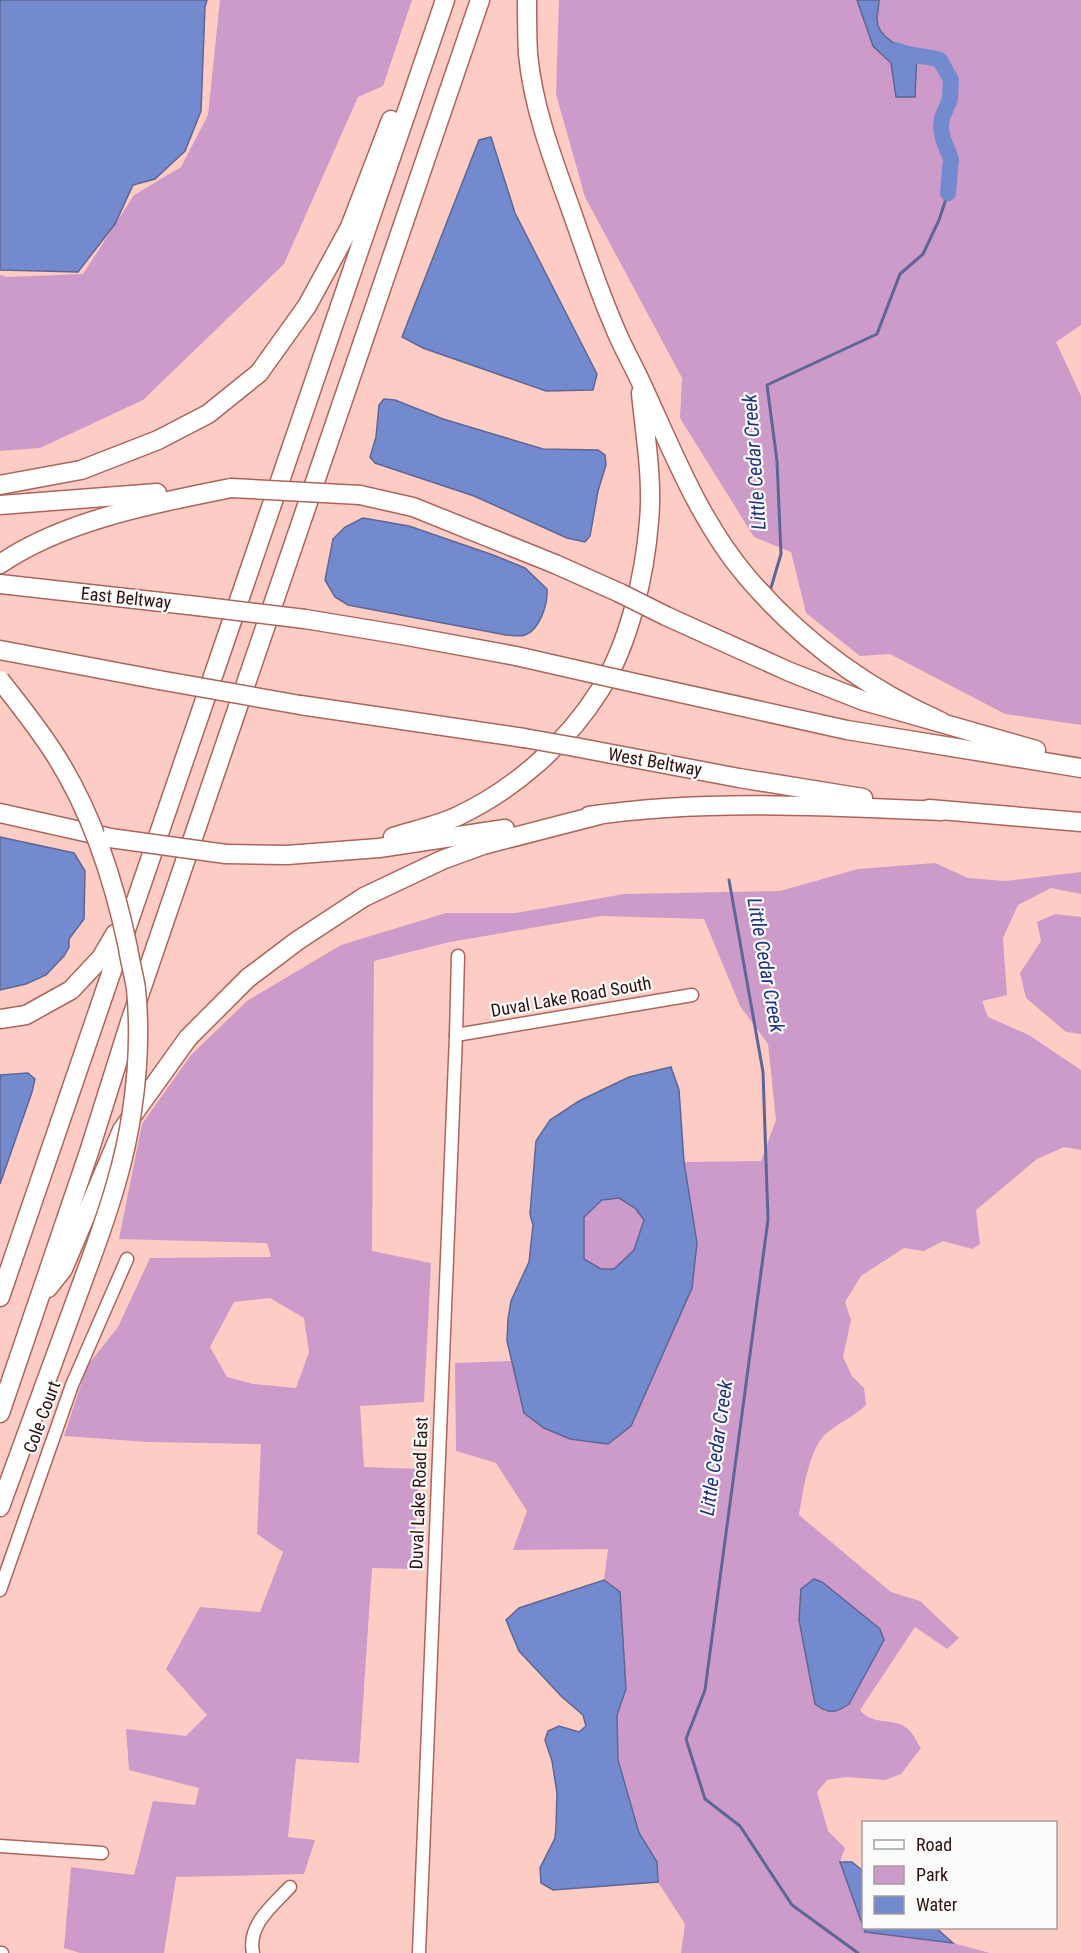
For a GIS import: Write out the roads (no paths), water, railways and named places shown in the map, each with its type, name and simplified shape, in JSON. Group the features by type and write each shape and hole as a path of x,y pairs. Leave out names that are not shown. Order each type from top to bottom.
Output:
{"highway":[{"path":"0,485 81,470 158,440 208,414 259,373 308,306 351,227 435,0"},
{"path":"0,1297 445,0"},
{"path":"0,1413 89,1152 130,1022 480,0"},
{"path":"527,0 528,55 536,103 551,157 614,327 683,475 716,535 746,576 805,636 866,681 914,709 942,722"},
{"path":"287,855 390,837 439,824 483,803 541,761 561,742 600,690 624,641 642,572 648,530 648,472 639,378"},
{"path":"0,564 35,543 137,507 231,488"},
{"path":"0,505 231,488 360,495 413,507 555,564 790,672 864,700 1028,749 1081,760"},
{"name":"East Beltway","path":"4,584 305,619 402,635 516,656 847,730 1081,768"},
{"name":"West Beltway","path":"0,650 300,705 524,738 739,778 940,810 1081,822"},
{"path":"0,680 55,755 88,818 111,879 135,986 138,1049 133,1109 116,1185 0,1507"},
{"path":"4,813 110,838 226,855 287,855 379,848 599,815 665,808 803,805 940,810"},
{"path":"39,1299 63,1269 122,1130 188,1038 248,978 297,941 364,897 442,860 483,845 599,815"},
{"path":"0,1019 26,1015 71,990 101,958 134,902"}],"street":[{"name":"Duval Lake Road East","path":"419,1953 458,956"},
{"name":"Duval Lake Road South","path":"456,1035 692,995"},
{"name":"Cole Court","path":"0,1590 72,1385 127,1259"},
{"path":"0,1846 102,1853"},
{"path":"253,1953 251,1944 259,1922 290,1887"}],"water":[{"path":"0,0 207,0 201,111 185,151 155,179 133,185 115,224 78,272 0,270"},
{"path":"857,0 879,0 878,27 892,42 917,53 915,97 896,97 891,63 873,46"},
{"path":"491,137 515,213 597,374 593,390 546,391 423,348 402,337 479,140"},
{"path":"384,399 395,400 443,419 543,449 598,450 605,455 606,465 598,491 590,536 585,542 567,538 474,496 375,463 370,457 376,437 379,405"},
{"path":"363,518 409,526 525,568 547,589 546,601 539,622 525,635 506,635 348,605 335,597 325,580 333,539 345,527"},
{"path":"0,837 74,853 85,871 84,919 69,939 69,947 64,956 46,975 26,984 0,990"},
{"path":"671,1067 679,1090 684,1162 697,1243 692,1288 631,1426 608,1444 570,1439 544,1428 524,1413 507,1341 508,1319 511,1301 529,1262 533,1225 530,1214 536,1141 550,1120 579,1101 629,1077","holes":["619,1198 635,1208 644,1220 634,1250 614,1269 601,1269 584,1259 584,1217 602,1200"]},
{"path":"28,1073 35,1079 32,1092 0,1184 0,1075"},
{"path":"814,1579 822,1582 880,1629 884,1640 849,1704 832,1712 815,1704 799,1620 801,1589"},
{"path":"604,1580 620,1592 626,1689 617,1715 618,1760 639,1833 657,1862 658,1882 553,1890 541,1883 540,1868 555,1838 556,1827 557,1793 552,1761 545,1740 548,1731 559,1726 579,1732 586,1726 583,1715 562,1697 519,1651 506,1620 519,1608"},
{"path":"840,1862 852,1862 862,1870 862,1924"},
{"path":"864,1929 937,1929 953,1943 865,1932"}],"waterway":[{"name":"Little Cedar Creek","path":"896,50 940,60 951,80 950,99 942,118 941,127 951,159 948,193"},
{"name":"Little Cedar Creek","path":"770,591 781,554 777,461 767,385 877,334 900,274 923,254 939,220 948,193"},
{"name":"Little Cedar Creek","path":"729,880 763,1072 768,1220 705,1690 686,1739 705,1799 740,1826 792,1905 858,1953"}]}
